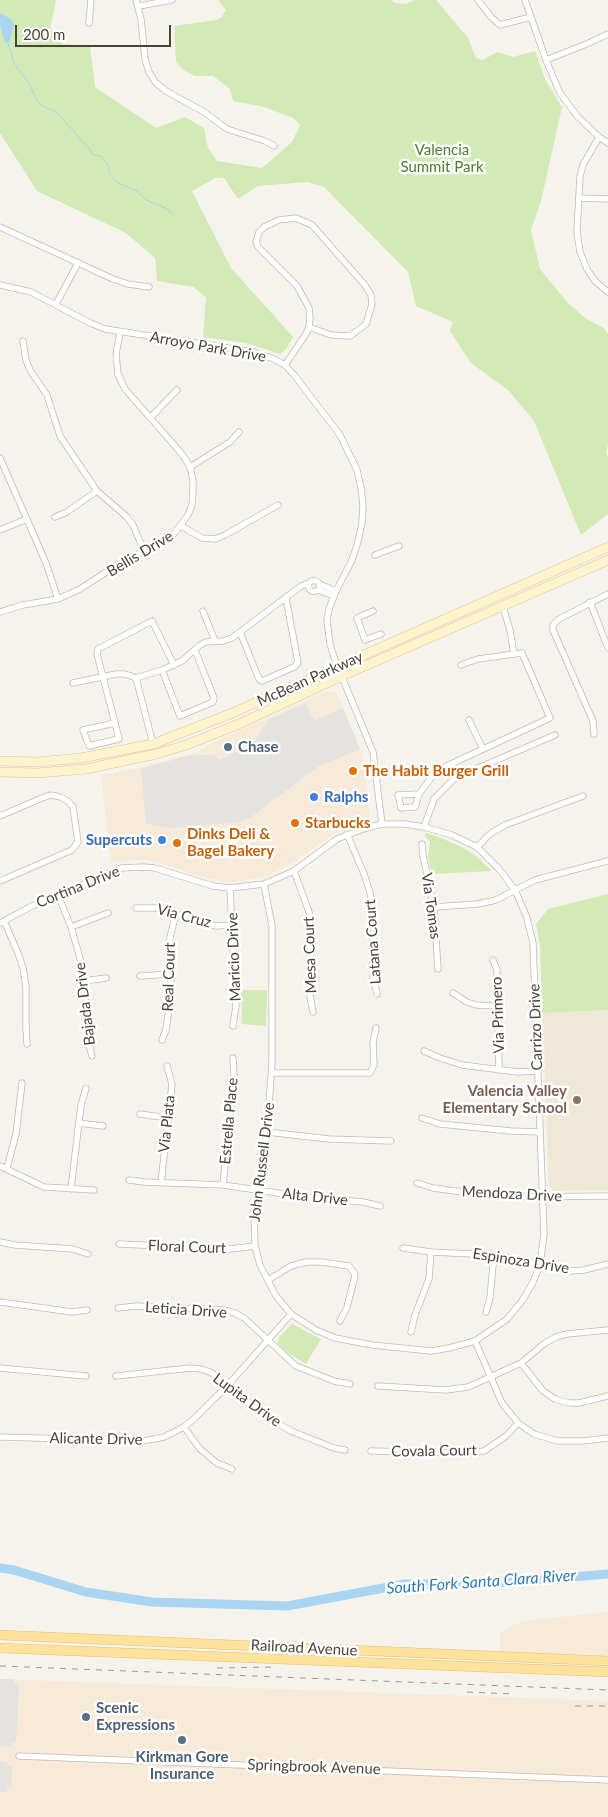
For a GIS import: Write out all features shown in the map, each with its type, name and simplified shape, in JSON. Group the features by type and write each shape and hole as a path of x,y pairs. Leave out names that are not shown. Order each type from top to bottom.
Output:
{"main road":[{"name":"McBean Parkway","path":"0,761 37,762 73,759 153,744 230,714 608,548"},
{"name":"McBean Parkway","path":"0,772 37,773 86,769 156,754 186,745 608,560"},
{"path":"503,607 510,594 518,586"},
{"path":"461,626 493,606 496,601 495,596"},
{"name":"Railroad Avenue","path":"0,1635 608,1661"},
{"name":"Railroad Avenue","path":"0,1648 608,1672"},
{"path":"409,1664 419,1659 456,1659 460,1655"}],"street":[{"path":"89,23 91,0"},
{"path":"172,0 137,3 145,59 149,72 156,83 166,91 204,112 227,129 265,141 274,146"},
{"path":"478,0 500,25 531,17"},
{"path":"525,0 560,93 578,117 608,143"},
{"path":"546,60 589,44 608,34"},
{"path":"599,137 583,165 580,176 577,232 580,252 587,269 595,281 608,292"},
{"path":"579,198 608,199"},
{"path":"285,365 309,327 309,308 297,286 258,247 256,242 259,232 264,227 279,220 296,218 312,225 364,284 370,295 372,304 366,324 350,336 331,335 309,327"},
{"path":"0,228 113,279 128,284 149,287"},
{"path":"56,304 78,263"},
{"name":"Arroyo Park Drive","path":"0,284 30,292 105,329 254,352 285,365 344,441 357,470 362,488 362,523 358,545 335,593 327,621 330,644 372,752 382,824"},
{"name":"Bellis Drive","path":"0,612 23,605 58,599 80,589 125,560 164,542 181,526 188,515 192,505 193,480 190,468 182,454 125,389 118,374 116,354 120,332"},
{"path":"23,341 26,360 30,370 47,395 60,436 97,491 127,517 133,525 144,551"},
{"path":"150,418 177,390"},
{"path":"190,468 230,442 239,432"},
{"path":"0,458 46,563 58,599"},
{"path":"55,517 67,512 97,491"},
{"path":"181,526 202,538 215,539 278,505"},
{"path":"0,530 27,519"},
{"path":"375,555 399,546"},
{"path":"73,683 116,674 125,674 136,678 174,665 206,642 223,641 232,638 286,598 298,590 309,586 314,581 319,587 335,593"},
{"path":"309,586 314,592 319,587"},
{"path":"594,734 593,721 553,630 554,625 559,619 608,594"},
{"path":"240,632 259,679 262,681 294,667 298,663 286,598"},
{"path":"590,602 608,648"},
{"path":"503,607 510,630 514,654"},
{"path":"203,611 215,641"},
{"path":"373,611 357,618 365,640 381,634"},
{"path":"114,723 84,730 89,746 118,739 97,654 98,649 152,621 174,665"},
{"path":"162,670 180,716 213,702 214,698 195,650"},
{"path":"419,794 436,771 550,718 522,653 478,659 461,665"},
{"path":"136,678 153,744"},
{"path":"469,720 483,749"},
{"path":"424,827 434,799 455,778 555,735"},
{"path":"0,816 50,795 61,797 68,801 72,807 76,818 78,834 76,847 72,850 0,881"},
{"path":"477,847 491,833 505,825 583,796"},
{"name":"Carrizo Drive","path":"382,824 424,827 452,835 477,847 500,870 515,890 527,918 533,943 543,1197 544,1243 540,1265 522,1301 512,1313 490,1332 475,1341 431,1351"},
{"name":"Cortina Drive","path":"2,922 116,870 132,867 155,868 203,884 230,888 264,884 294,871 321,849 347,834 382,824"},
{"name":"Latana Court","path":"347,834 370,892 374,925 373,977 377,994"},
{"name":"Via Tomas","path":"422,844 434,907 438,969"},
{"path":"434,907 478,904 496,900 546,876 608,861"},
{"name":"Mesa Court","path":"294,871 306,899 309,912 310,996 314,1012"},
{"name":"John Russell Drive","path":"264,884 272,926 272,1074 266,1132 254,1211 255,1246 260,1265 276,1296 292,1314 316,1330 336,1338 372,1345 431,1351"},
{"name":"Maricio Drive","path":"230,888 236,1006 233,1026"},
{"name":"Bajada Drive","path":"58,895 71,927 80,958 84,981 88,1041 92,1056"},
{"name":"Via Cruz","path":"136,908 158,908 216,926 232,925"},
{"path":"71,927 108,913"},
{"name":"Real Court","path":"162,1040 166,1030 172,995 170,936 176,914"},
{"path":"2,922 18,952 23,968 26,987 28,1044"},
{"name":"Via Primero","path":"493,960 497,970 499,1070"},
{"path":"140,976 171,974"},
{"path":"84,981 106,978"},
{"path":"453,992 476,1005 498,1006"},
{"path":"272,1074 370,1073 374,1065 373,1042 376,1028"},
{"path":"424,1051 462,1065 499,1070 538,1071"},
{"name":"Estrella Place","path":"223,1185 234,1075 233,1058"},
{"name":"Via Plata","path":"161,1183 172,1084 168,1066"},
{"path":"7,1168 16,1134 22,1084"},
{"path":"72,1189 81,1105 86,1088"},
{"path":"140,1114 168,1118"},
{"path":"422,1118 440,1124 540,1132"},
{"path":"79,1123 103,1126"},
{"path":"266,1132 328,1139 391,1141"},
{"path":"0,1166 44,1187 94,1190"},
{"name":"Alta Drive","path":"129,1180 223,1185 305,1197 363,1202 380,1206"},
{"name":"Mendoza Drive","path":"417,1183 433,1188 485,1195 543,1197 608,1196"},
{"path":"0,1242 73,1249 88,1254"},
{"name":"Floral Court","path":"119,1244 230,1249 255,1246"},
{"name":"Espinoza Drive","path":"403,1248 431,1252 494,1255 570,1271 584,1270 608,1264"},
{"path":"411,1332 415,1315 429,1279 431,1252"},
{"path":"486,1312 490,1298 494,1255"},
{"path":"268,1280 291,1266 306,1262 349,1266 355,1274 340,1321"},
{"path":"0,1302 72,1312 87,1310"},
{"name":"Leticia Drive","path":"118,1308 137,1306 224,1310 235,1313 244,1318 296,1366 334,1381 350,1384"},
{"name":"Alicante Drive","path":"0,1437 143,1441 164,1437 184,1427 228,1385 292,1314"},
{"path":"378,1386 446,1390 468,1387 521,1363 545,1343 556,1337 608,1330"},
{"path":"475,1341 502,1403 518,1423 534,1434 558,1441 608,1438"},
{"path":"521,1363 543,1392 555,1399 568,1403 579,1403 608,1396"},
{"path":"0,1368 86,1376"},
{"name":"Lupita Drive","path":"116,1376 190,1368 201,1369 210,1372 272,1420 291,1431 334,1448 345,1450"},
{"name":"Covala Court","path":"371,1451 469,1453 484,1451 506,1436 518,1423"},
{"path":"184,1427 200,1449 217,1463 232,1469"},
{"name":"Springbrook Avenue","path":"19,1756 608,1780"}],"shaded area":[{"path":"327,691 336,692 360,749 364,764 369,819 336,832 295,861 270,875 252,879 230,882 207,878 146,860 111,862 101,775 138,768 198,752 212,743"},
{"path":"306,703 314,721 343,708 360,749 319,766 250,818 239,822 173,828 146,824 141,769 191,755 214,755 219,760 253,744 268,720"},
{"name":"Valencia Valley Elementary School","path":"608,1010 608,1190 554,1191 549,1186 542,1013"},
{"path":"608,1612 608,1656 500,1652 500,1632 522,1621"},
{"path":"0,1679 608,1701 608,1817 0,1817"},
{"path":"0,1679 14,1679 14,1684 19,1685 16,1743 12,1743 11,1747 0,1746"},
{"path":"0,1761 7,1762 8,1766 12,1766 11,1787 7,1787 7,1792 0,1792"}],"green space":[{"name":"Valencia Summit Park","path":"0,0 56,0 50,29 62,44 90,46 95,87 156,128 185,117 204,128 208,148 217,161 262,168 292,142 300,125 293,118 264,107 233,101 230,89 213,76 195,76 185,71 176,62 174,26 216,20 222,17 226,10 218,0 391,0 395,3 406,4 414,0 436,0 468,38 476,58 483,60 497,52 513,57 535,51 545,79 562,107 541,201 531,230 540,269 567,302 585,318 604,328 608,334 608,445 606,451 608,459 608,514 581,535 534,421 508,390 471,363 450,331 453,322 416,306 408,272 324,187 308,182 258,186 238,199 224,178 215,178 192,191 231,268 293,337 286,349 280,354 246,343 203,337 206,298 194,287 157,281 155,258 126,233 37,191 0,133"},
{"path":"426,833 462,847 475,855 492,871 432,874 428,857 430,842 425,836"},
{"path":"608,894 608,1010 542,1013 540,945 536,924 548,909"},
{"path":"241,990 267,990 266,1026 242,1024"},
{"path":"292,1324 321,1339 306,1364 288,1353 278,1344 279,1337"}],"water":[{"path":"0,13 11,19 14,24 9,44 4,41 0,24"}],"waterway":[{"path":"8,44 12,60 30,85 41,105 56,112 89,148 93,155 101,156 108,165 110,175 118,183 137,191 146,200 168,209 171,213"},
{"name":"South Fork Santa Clara River","path":"0,1568 14,1570 86,1592 152,1602 287,1606 405,1584 484,1584 608,1574"}],"railway":[{"path":"0,1666 608,1690"},
{"path":"217,1668 275,1667"},
{"path":"467,1692 514,1694"},
{"path":"575,1706 608,1706"}],"place":[{"name":"Chase","path":"228,747"},
{"name":"The Habit Burger Grill","path":"353,771"},
{"name":"Ralphs","path":"314,797"},
{"name":"Starbucks","path":"295,823"},
{"name":"Supercuts","path":"162,840"},
{"name":"Dinks Deli & Bagel Bakery","path":"177,843"},
{"name":"Valencia Valley Elementary School","path":"577,1100"},
{"name":"Scenic Expressions","path":"86,1717"},
{"name":"Kirkman Gore Insurance","path":"182,1740"}]}
